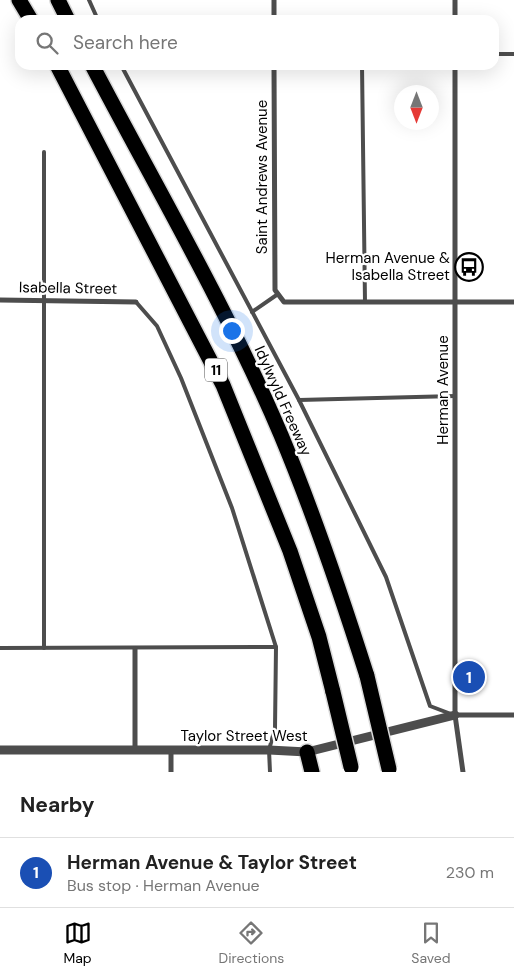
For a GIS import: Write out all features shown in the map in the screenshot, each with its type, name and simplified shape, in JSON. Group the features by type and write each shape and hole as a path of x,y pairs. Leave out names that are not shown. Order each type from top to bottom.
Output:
{"highway":[{"path":"19,0 28,15"},
{"path":"58,0 66,15"},
{"name":"11","path":"60,70 223,385 290,551 318,637 351,770"},
{"name":"Idylwyld Freeway","path":"95,70 246,358 281,434 328,552 367,676 389,770"},
{"path":"307,752 312,772"}],"street":[{"path":"274,0 274,15"},
{"path":"455,0 455,15"},
{"name":"Saint Andrews Avenue","path":"274,70 276,292"},
{"name":"Herman Avenue","path":"455,70 455,716 463,772"},
{"path":"276,292 284,302 514,302"},
{"name":"Isabella Street","path":"0,300 44,299 136,302"},
{"path":"135,648 135,749"},
{"name":"Taylor Street West","path":"0,750 135,749 307,752 455,716 514,715"},
{"path":"171,750 172,772"}],"lane":[{"path":"89,0 96,15"},
{"path":"499,54 514,54"},
{"path":"124,70 299,400 386,577 430,706 455,716"},
{"path":"362,70 365,302"},
{"path":"44,152 44,648"},
{"path":"252,312 276,292"},
{"path":"136,302 157,326 181,378 232,508 276,647 275,728 270,750 270,772"},
{"path":"299,400 455,396"},
{"path":"0,648 276,647"}],"place":[{"name":"Herman Avenue & Isabella Street","path":"469,267"},
{"name":"Herman Avenue & Taylor Street","path":"469,677"}]}
